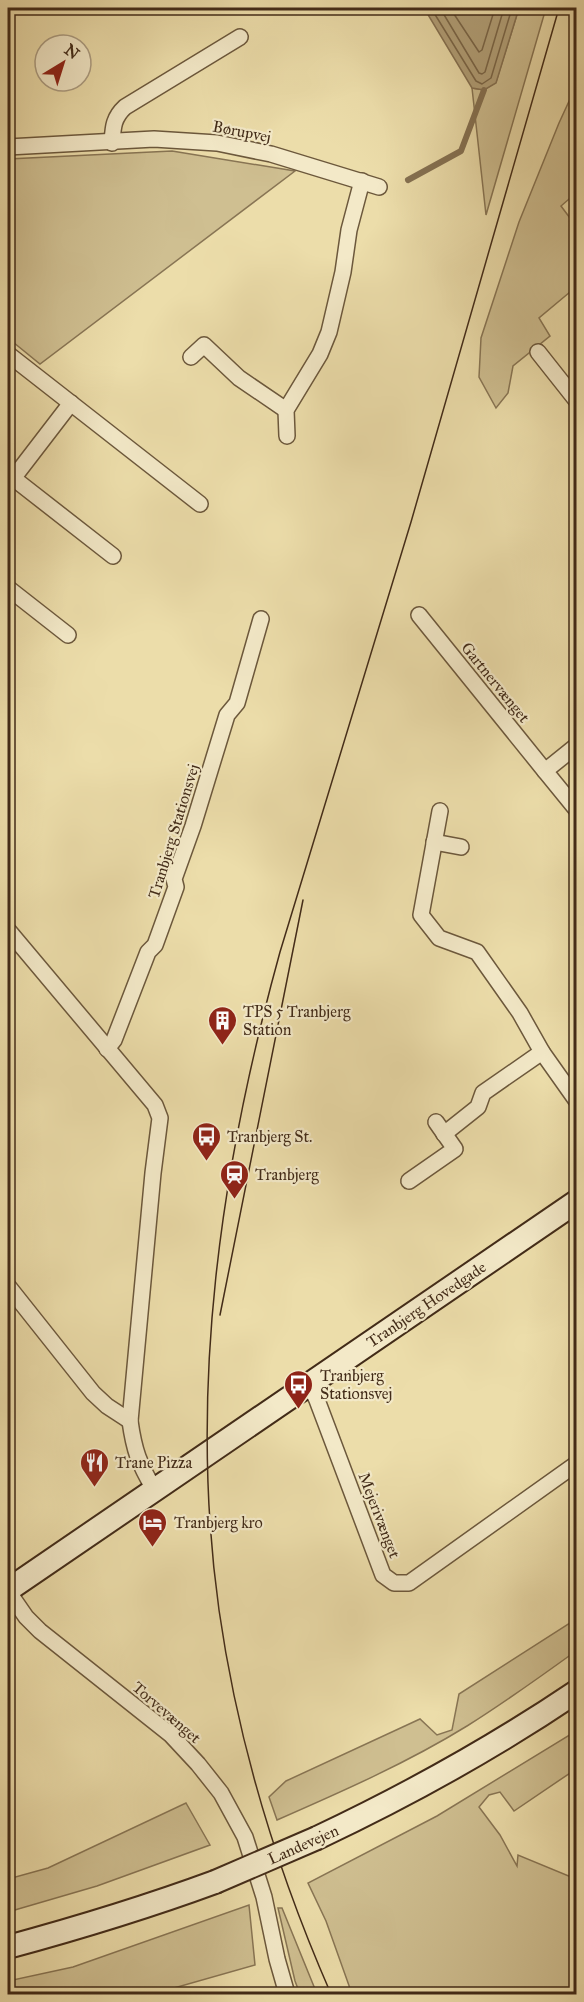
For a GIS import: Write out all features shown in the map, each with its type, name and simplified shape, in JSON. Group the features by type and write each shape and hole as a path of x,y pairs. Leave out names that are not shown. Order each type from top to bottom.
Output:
{"street":[{"path":"112,143 115,118 125,107 240,37"},
{"name":"Børupvej","path":"8,147 154,139 217,143 271,154 379,187"},
{"path":"287,436 286,410 320,354 329,332 338,300 349,230 362,181"},
{"path":"191,357 204,345 239,378 286,410"},
{"path":"538,352 576,400"},
{"path":"8,354 200,504"},
{"path":"71,403 9,479 113,556"},
{"path":"8,588 68,635"},
{"name":"Gartnervænget","path":"419,615 576,809"},
{"name":"Tranbjerg Stationsvej","path":"106,1049 114,1040 148,952 155,945 176,887 174,879 196,817 227,715 237,703 261,619"},
{"path":"545,771 576,746"},
{"path":"440,811 421,915 440,938 477,952 520,1013 542,1052 571,1082 576,1100"},
{"path":"434,842 461,847"},
{"path":"8,930 154,1105 160,1118 130,1421 133,1446 154,1489"},
{"path":"409,1181 455,1149 440,1128 478,1107 483,1093 542,1052"},
{"name":"Tranbjerg Hovedgade","path":"8,1591 576,1202"},
{"path":"8,1286 93,1393 107,1406 130,1421"},
{"name":"Mejerivænget","path":"309,1384 318,1400 383,1575 394,1583 409,1583 576,1464"},
{"name":"Torvevænget","path":"8,1591 26,1617 40,1631 171,1735 221,1793 245,1837 264,1897 287,1995"},
{"name":"Landevejen","path":"8,1947 141,1909 215,1882 317,1838 390,1804 458,1767 528,1725 576,1692"}],"shaded area":[{"path":"519,8 546,8 486,215 472,88 484,90 496,82"},
{"path":"576,86 576,193 561,206 576,226 576,287 539,318 550,336 513,366 508,393 496,408 479,377 481,338 519,222"},
{"path":"172,151 295,171 40,364 8,338 8,159"},
{"path":"576,1619 576,1651 495,1708 444,1740 397,1765 277,1820 269,1797 286,1781 420,1719 437,1735 452,1730 459,1694"},
{"path":"576,1731 576,1769 514,1811 500,1792 489,1795 479,1807 500,1835 517,1866 518,1855 576,1879 576,1994 352,1994 326,1921 308,1883 437,1816"},
{"path":"186,1803 210,1845 97,1886 8,1912 8,1879 48,1868"},
{"path":"249,1905 255,1965 153,1994 8,1994 8,1981 73,1967"},
{"path":"278,1908 282,1908 317,1994 300,1994"}],"water":[{"path":"424,8 519,8 496,83 484,90 472,88"}],"waterway":[{"path":"408,180 461,151 484,90"}],"tram line":[{"path":"331,1994 293,1901 262,1806 227,1660 210,1527 207,1444 209,1361 216,1278 241,1114 280,952 411,522 559,8"},
{"path":"220,1315 303,900"}],"place":[{"name":"TPS 5 Tranbjerg Station","path":"222,1046"},
{"name":"Tranbjerg St.","path":"206,1162"},
{"name":"Tranbjerg","path":"234,1200"},
{"name":"Tranbjerg Stationsvej","path":"299,1410"},
{"name":"Trane Pizza","path":"94,1488"},
{"name":"Tranbjerg kro","path":"153,1548"}]}
